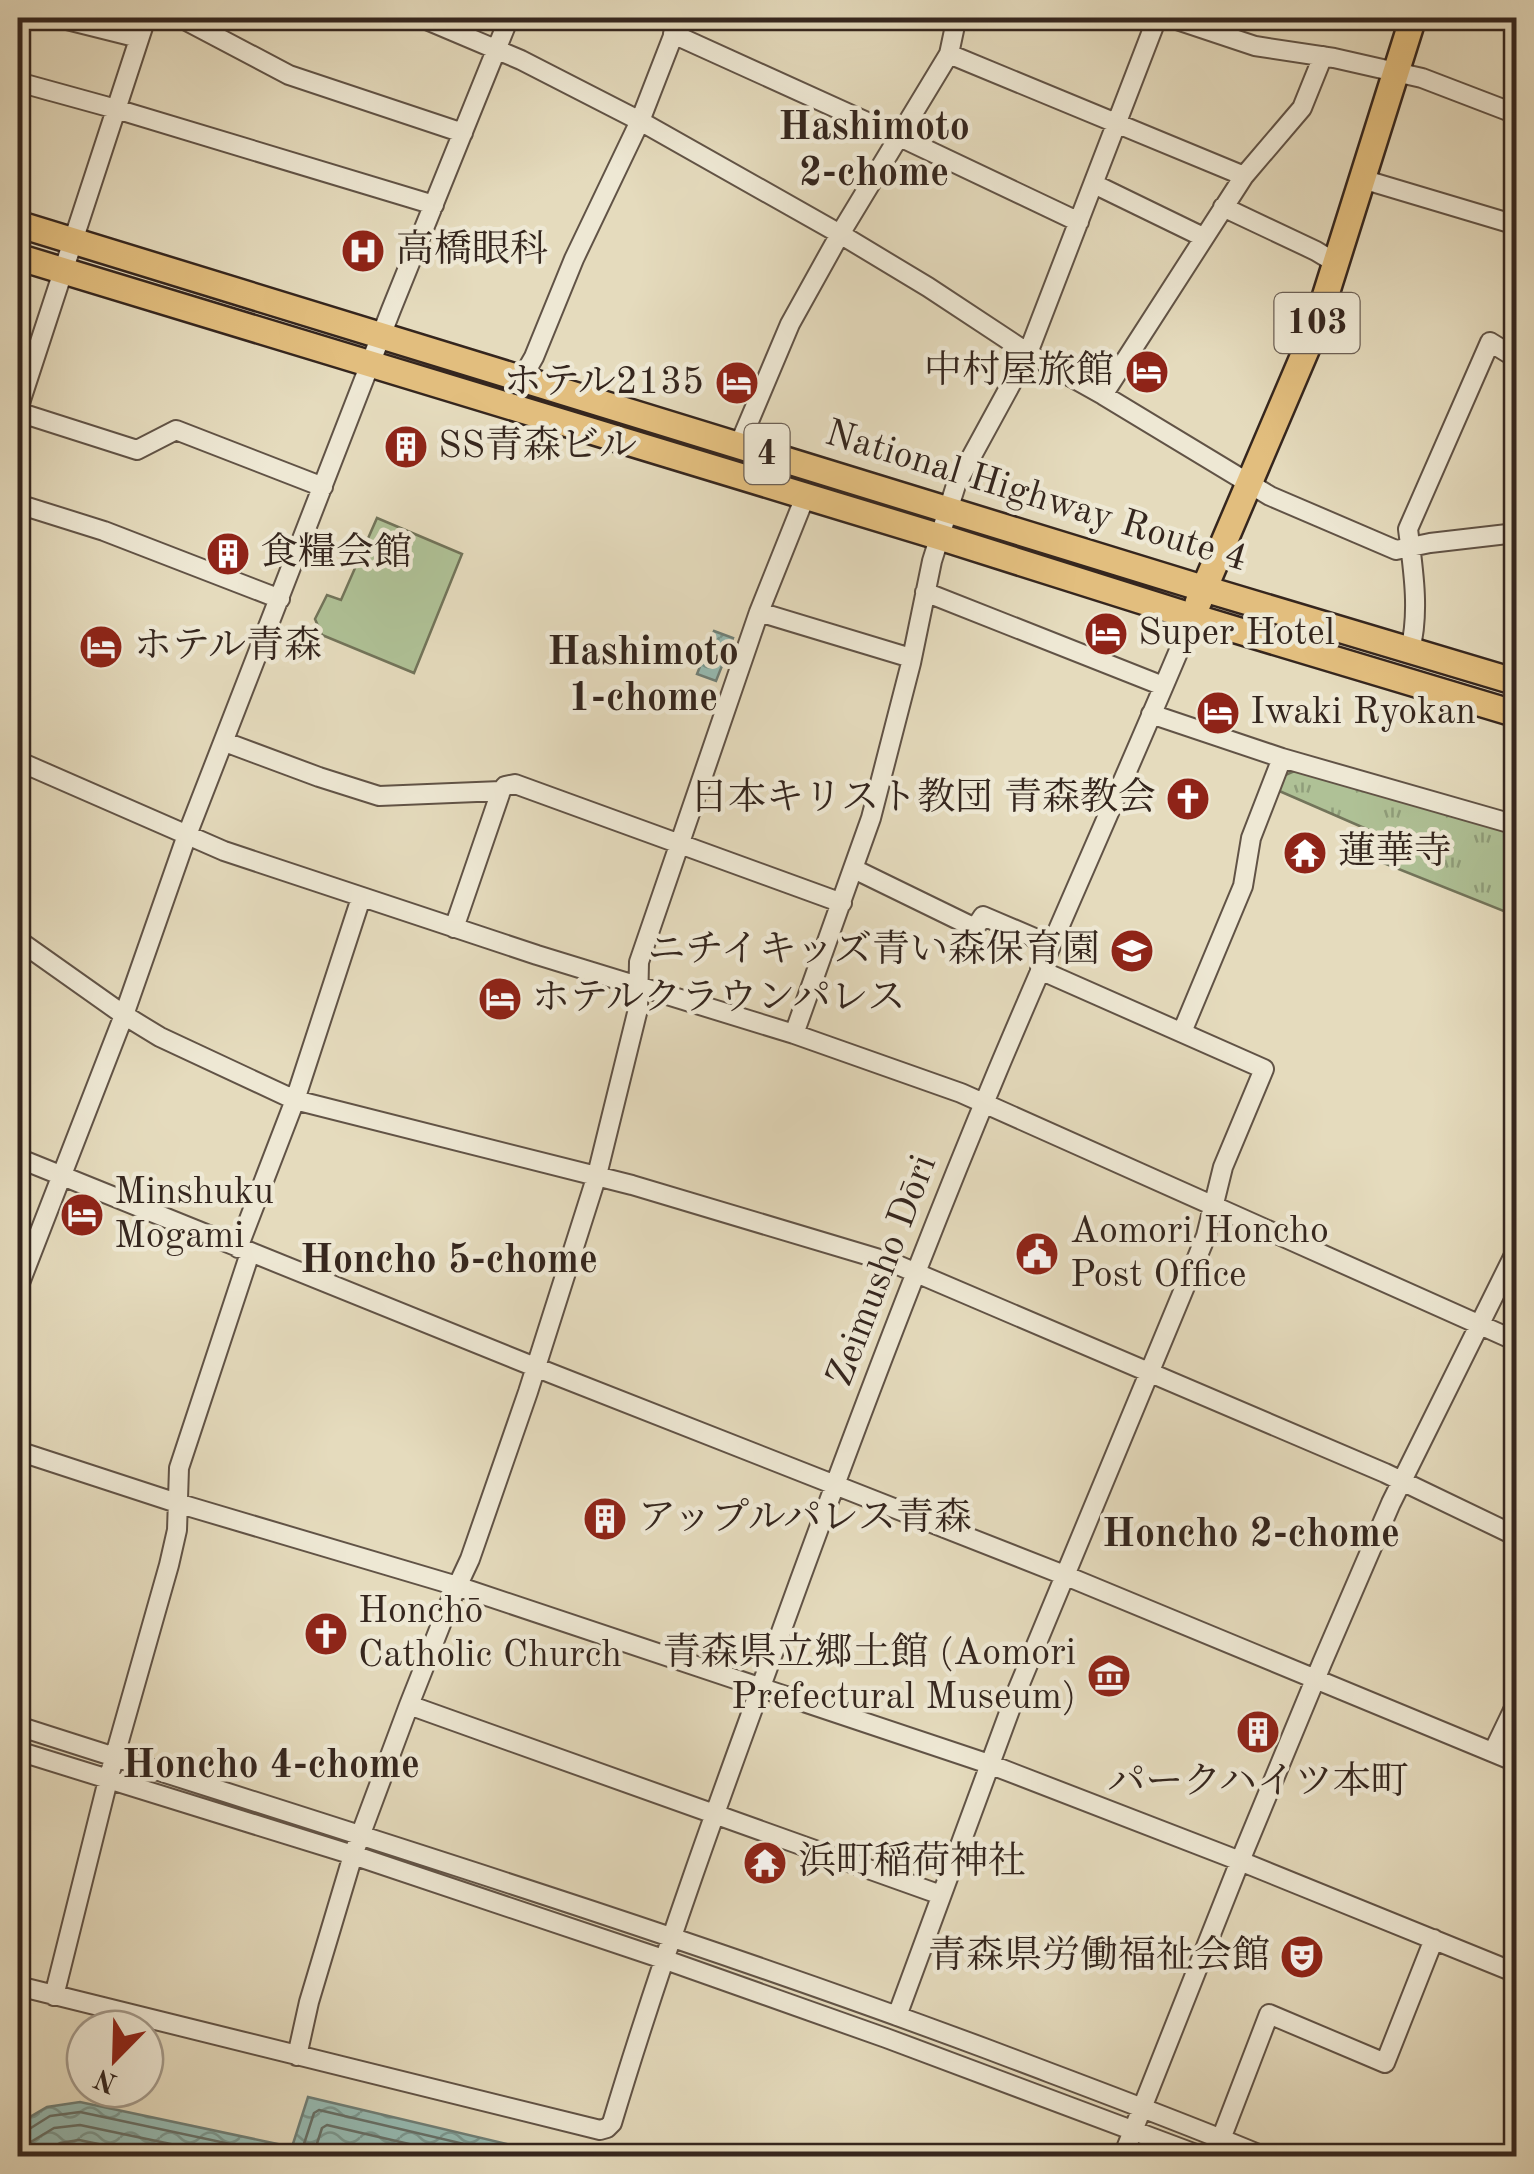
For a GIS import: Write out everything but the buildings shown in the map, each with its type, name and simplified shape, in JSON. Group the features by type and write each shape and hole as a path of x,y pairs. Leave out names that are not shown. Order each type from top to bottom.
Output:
{"highway":[{"name":"103","path":"1193,617 1315,329 1413,18"},
{"name":"National Highway Route 4","path":"18,224 1516,682"},
{"name":"National Highway Route 4","path":"18,257 1516,714"}],"street":[{"path":"60,18 139,38"},
{"path":"146,18 18,410 137,450 176,430 323,487"},
{"path":"182,18 289,75 463,133"},
{"path":"422,18 497,49 640,121 840,234 1028,353 1270,496 1400,550 1516,533"},
{"path":"18,1288 124,1015 187,835 509,18"},
{"path":"794,1034 872,818 925,592 956,485 1028,353 1157,18"},
{"path":"1171,18 1256,46 1323,56 1425,80 1516,114"},
{"path":"739,445 790,324 948,54 957,19"},
{"path":"522,378 640,121 677,26 1079,222"},
{"path":"948,54 1244,176"},
{"path":"1102,394 1244,176 1302,108 1323,56"},
{"path":"18,82 434,205"},
{"path":"1362,179 1516,225"},
{"path":"1094,184 1203,237"},
{"path":"1223,207 1336,263"},
{"path":"1410,650 1415,632 1408,529 1490,342 1516,358"},
{"path":"297,2056 360,1834 470,1559 597,1176 638,1009 639,962 678,842 759,612 805,496"},
{"path":"18,504 104,531 280,599"},
{"path":"925,592 1164,686"},
{"path":"759,612 912,658"},
{"name":"Zeimusho Dōri","path":"18,1986 600,2130 612,2123 662,1959 714,1812 916,1272 1040,970 1193,617"},
{"path":"1151,714 1282,758 1516,825"},
{"path":"225,742 378,796 502,791"},
{"path":"1182,1032 1242,886 1250,838 1282,758"},
{"path":"18,761 224,851 360,898 794,1034 985,1102 1516,1340"},
{"path":"454,928 502,791 515,784 842,903"},
{"path":"854,869 975,928 983,916 1051,944"},
{"path":"54,1996 114,1757 169,1565 177,1530 179,1468 244,1250 360,898"},
{"path":"18,940 160,1037 296,1100 597,1176 916,1272 1403,1481 1516,1536"},
{"path":"897,2016 989,1764 1206,1236 1223,1167 1264,1069 1040,970"},
{"path":"1516,1144 1516,1157"},
{"path":"18,1158 1064,1576 1516,1762"},
{"path":"1123,2156 1316,1678 1403,1481 1516,1251"},
{"path":"18,1451 457,1586 989,1764 1516,1973"},
{"path":"1492,1752 1516,1704"},
{"path":"409,1705 941,1895"},
{"path":"18,1726 670,1936 897,2016 1262,2156"},
{"path":"18,1751 353,1855 662,1959 1201,2156"},
{"path":"1221,2139 1269,2014 1385,2063 1434,1939"}],"green space":[{"path":"377,518 462,554 414,673 322,635 315,619 327,595 341,600"},
{"path":"1299,769 1516,834 1516,916 1376,860 1385,837 1277,790 1283,776"}],"water":[{"path":"714,631 733,638 716,681 697,674"},
{"path":"308,2097 558,2156 18,2156 18,2124 47,2107 65,2104 65,2109 113,2109 292,2147"}],"place":[{"name":"高橋眼科","path":"363,251"},
{"name":"中村屋旅館","path":"1147,372"},
{"name":"ホテル2135","path":"737,383"},
{"name":"SS青森ビル","path":"406,447"},
{"name":"食糧会館","path":"228,554"},
{"name":"Super Hotel","path":"1106,634"},
{"name":"ホテル青森","path":"101,647"},
{"name":"Iwaki Ryokan","path":"1218,713"},
{"name":"日本キリスト教団 青森教会","path":"1188,799"},
{"name":"蓮華寺","path":"1305,853"},
{"name":"ニチイキッズ青い森保育園","path":"1132,951"},
{"name":"ホテルクラウンパレス","path":"500,999"},
{"name":"Minshuku Mogami","path":"82,1215"},
{"name":"Aomori Honcho Post Office","path":"1037,1254"},
{"name":"アップルパレス青森","path":"605,1519"},
{"name":"Honchō Catholic Church","path":"326,1634"},
{"name":"青森県立郷土館 (Aomori Prefectural Museum)","path":"1109,1676"},
{"name":"パークハイツ本町","path":"1258,1732"},
{"name":"浜町稲荷神社","path":"765,1863"},
{"name":"青森県労働福祉会館","path":"1302,1957"}],"district":[{"name":"Hashimoto 2-chome","path":"874,152"},
{"name":"Hashimoto 1-chome","path":"643,677"},
{"name":"Honcho 5-chome","path":"449,1262"},
{"name":"Honcho 2-chome","path":"1251,1536"},
{"name":"Honcho 4-chome","path":"271,1767"}]}
